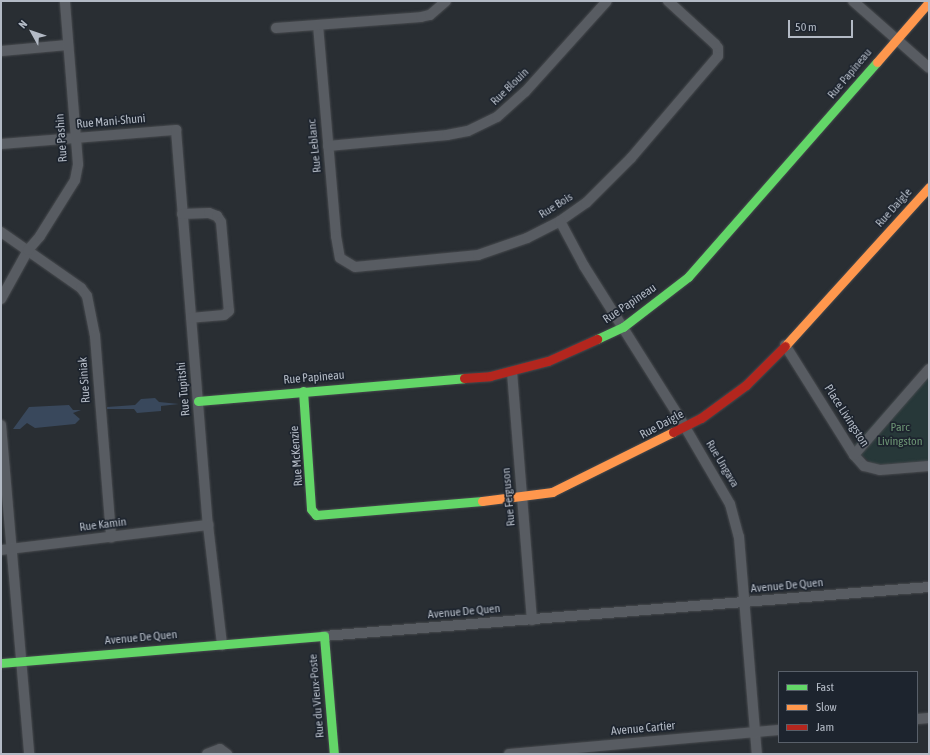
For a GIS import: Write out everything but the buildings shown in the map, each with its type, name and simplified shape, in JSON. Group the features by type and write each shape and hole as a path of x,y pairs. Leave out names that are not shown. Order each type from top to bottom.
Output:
{"street":[{"name":"Rue Pashin","path":"1,300 28,250 75,180 78,164 65,1"},
{"path":"276,28 421,17 430,14 446,1"},
{"name":"Rue Blouin","path":"328,146 468,131 497,117 525,92 608,1"},
{"name":"Rue Bois","path":"345,262 355,267 478,255 527,238 560,221 605,186 707,70 718,52 715,44 668,1"},
{"path":"853,1 929,68"},
{"name":"Rue Papineau","path":"198,401 490,376 512,372 548,361 623,327 656,304 688,277 929,2"},
{"name":"Rue Leblanc","path":"318,25 336,236 340,258 345,262"},
{"path":"1,51 68,45"},
{"name":"Rue Mani-Shuni","path":"1,144 176,130"},
{"name":"Rue Tupitshi","path":"176,130 208,525 222,645"},
{"name":"Rue Daigle","path":"319,515 522,498 552,492 701,418 746,385 785,345 929,187"},
{"path":"182,214 209,213 217,216 220,222 229,311 224,315 191,318"},
{"name":"Rue Ungava","path":"560,221 584,266 685,426 730,504 739,537 757,754"},
{"name":"Rue Siniak","path":"1,232 81,288 86,296 95,336 111,537"},
{"name":"Place Livingston","path":"785,345 854,454 864,466 880,470 929,466"},
{"path":"854,454 929,369"},
{"name":"Rue Ferguson","path":"512,372 532,620"},
{"name":"Rue McKenzie","path":"302,391 311,509 319,515"},
{"path":"1,425 29,754"},
{"name":"Rue Kamin","path":"1,550 12,550 208,525"},
{"name":"Avenue De Quen","path":"1,663 929,587"},
{"name":"Rue du Vieux-Poste","path":"324,636 334,754"},
{"path":"918,719 929,718"},
{"name":"Avenue Cartier","path":"509,754 778,730"},
{"path":"207,754 220,749 227,754"}],"green space":[{"name":"Parc Livingston","path":"929,362 929,461 874,465 852,447"}],"water":[{"path":"155,398 159,402 179,404 161,406 161,411 137,413 134,409 107,409 107,407 135,405 141,399"},
{"path":"69,405 73,410 81,410 73,413 80,419 75,424 35,428 27,423 20,429 13,429 29,407"}],"traffic: fast":[{"path":"597,339 623,327 688,277 877,62"},
{"path":"198,401 464,378"},
{"path":"303,391 311,509 316,515 482,501"},
{"path":"1,663 324,636 334,754"}],"traffic: slow":[{"path":"877,62 929,2"},
{"path":"785,346 929,187"},
{"path":"482,501 552,492 673,432"}],"traffic: jam":[{"path":"464,378 490,376 548,361 597,339"},
{"path":"673,432 701,418 746,385 785,346"}]}
